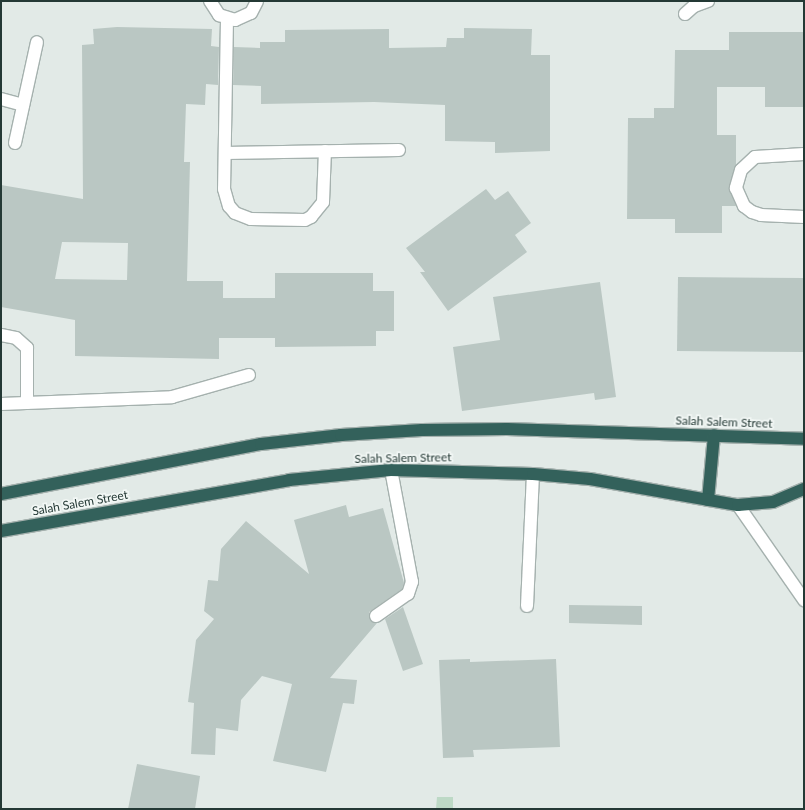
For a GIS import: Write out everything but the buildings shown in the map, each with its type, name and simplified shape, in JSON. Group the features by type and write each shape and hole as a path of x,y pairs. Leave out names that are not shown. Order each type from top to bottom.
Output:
{"highway":[{"name":"Salah Salem Street","path":"1,494 261,444 341,434 422,430 507,429 804,439"},
{"path":"708,500 714,435"},
{"name":"Salah Salem Street","path":"1,531 289,480 391,470 533,474 590,479 738,505 773,502 804,489"}],"street":[{"path":"210,1 219,15 227,19 244,18 251,13 257,1"},
{"path":"685,14 694,6 708,1"},
{"path":"227,19 225,198 235,213 251,219 305,220 316,214 323,202 325,151"},
{"path":"15,143 37,42"},
{"path":"1,99 23,105"},
{"path":"225,153 399,150"},
{"path":"804,154 755,157 741,170 736,188 744,206 752,212 761,215 804,217"},
{"path":"1,335 16,338 27,348 27,403"},
{"path":"1,404 172,397 249,375"},
{"path":"376,616 408,594 412,582 391,470"},
{"path":"527,606 533,474"},
{"path":"738,505 804,600"}],"green space":[{"path":"437,797 453,797 453,809 436,809"}]}
